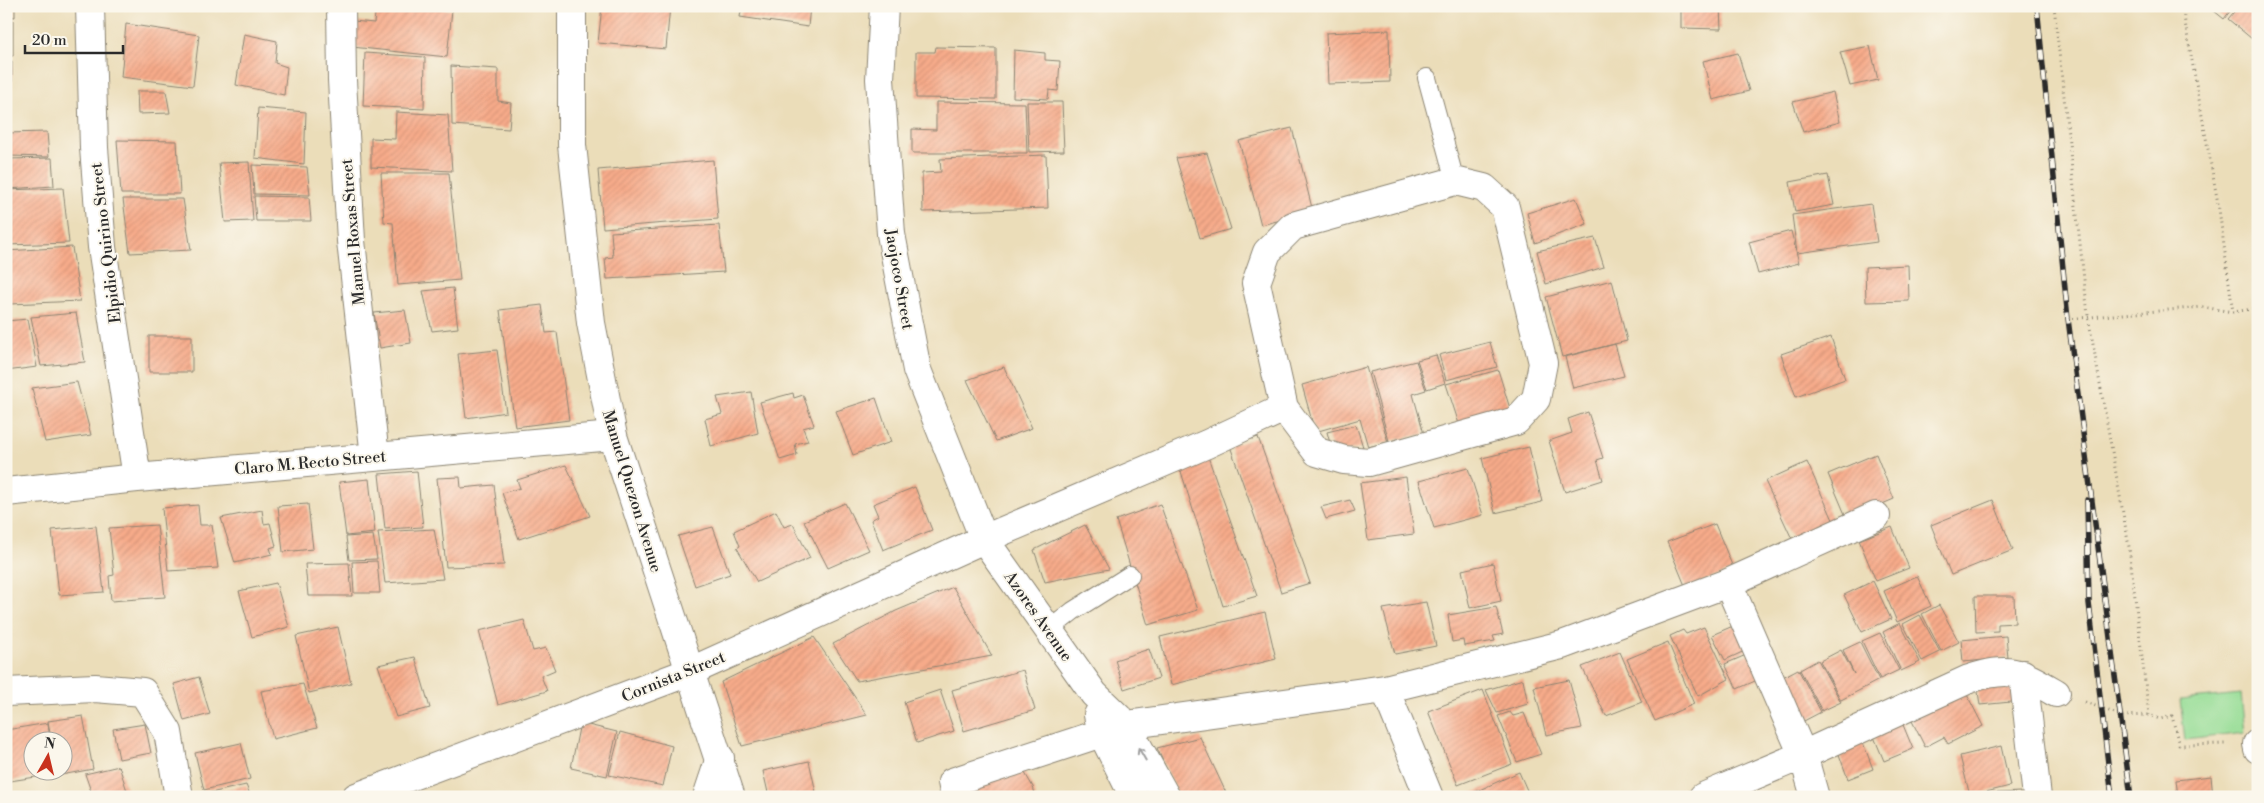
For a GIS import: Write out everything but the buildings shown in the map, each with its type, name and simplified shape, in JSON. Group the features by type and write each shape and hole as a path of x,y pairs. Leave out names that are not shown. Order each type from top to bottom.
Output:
{"street":[{"name":"Elpidio Quirino Street","path":"90,6 94,148 102,247 137,478"},
{"name":"Manuel Roxas Street","path":"341,6 342,80 351,241 375,456"},
{"name":"Manuel Quezon Avenue","path":"572,6 572,145 591,323 613,436 689,672 720,758 731,797"},
{"name":"Jaojoco Street","path":"884,6 880,80 891,234 917,370 984,539"},
{"path":"1455,181 1484,188 1506,207 1544,363 1536,399 1516,421 1369,462 1344,460 1317,452 1284,408 1256,284 1267,252 1293,226 1455,181"},
{"name":"Cornista Street","path":"356,797 689,672 984,539 1207,444 1284,408"},
{"name":"Claro M. Recto Street","path":"6,492 375,456 613,436"},
{"path":"955,797 952,782 1114,729 1385,689 1562,645 1728,583 1876,516"},
{"name":"Azores Avenue","path":"984,539 1094,694 1114,729 1166,797"},
{"path":"1728,583 1803,755 1815,797"},
{"path":"1703,797 1803,755 1968,679 1995,671 2023,674 2056,693"},
{"path":"2023,674 2037,797"},
{"path":"6,692 95,688 143,692 168,732 179,797"},
{"path":"1385,689 1429,797"},
{"name":"Azores Avenue","path":"1114,729 1134,797"},
{"path":"2257,744 2258,749"},
{"path":"707,797 720,758"}],"lane":[{"path":"1427,78 1455,181"},
{"path":"1049,630 1073,611 1130,575"}],"path":[{"path":"2054,6 2088,316 2129,548 2148,715"},
{"path":"2182,6 2219,209 2234,312"},
{"path":"2068,319 2202,307 2234,312 2258,308"},
{"path":"2056,693 2102,707 2122,716 2148,715 2160,719 2172,716 2178,744 2257,744"}],"green space":[{"path":"2241,694 2245,733 2185,740 2180,700"}],"railway":[{"path":"2037,6 2068,319 2131,797"},
{"path":"2087,500 2089,603 2112,797"}]}
